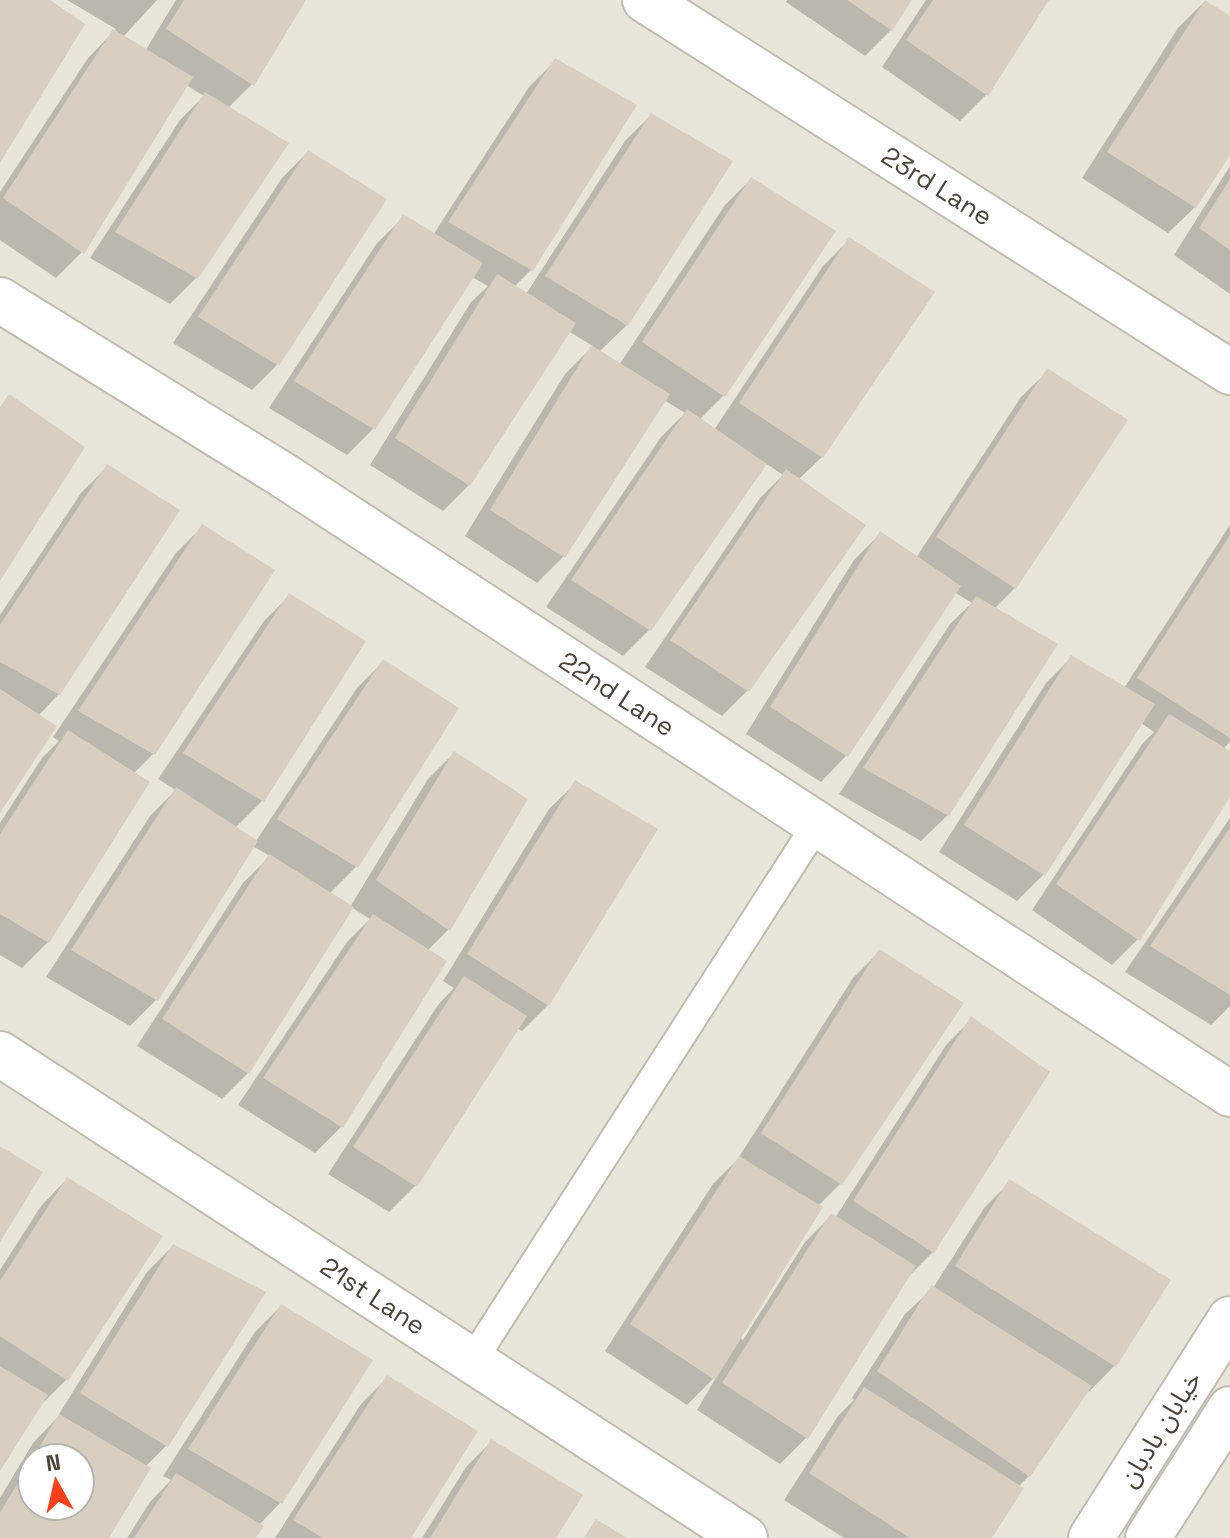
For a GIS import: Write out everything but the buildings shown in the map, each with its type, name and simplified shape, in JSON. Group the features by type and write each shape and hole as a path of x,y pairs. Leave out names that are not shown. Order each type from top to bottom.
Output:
{"street":[{"name":"23rd Lane","path":"645,0 1230,372"},
{"name":"22nd Lane","path":"0,300 286,477 1230,1094"},
{"name":"21st Lane","path":"0,1054 745,1538"},
{"name":"خیابان بادبان","path":"1091,1538 1230,1319"},
{"name":"خیابان بادبان","path":"1148,1538 1230,1409"}],"lane":[{"path":"472,1361 817,824"}],"shaded area":[{"path":"0,0 1230,0 1230,1538 0,1538"}]}
